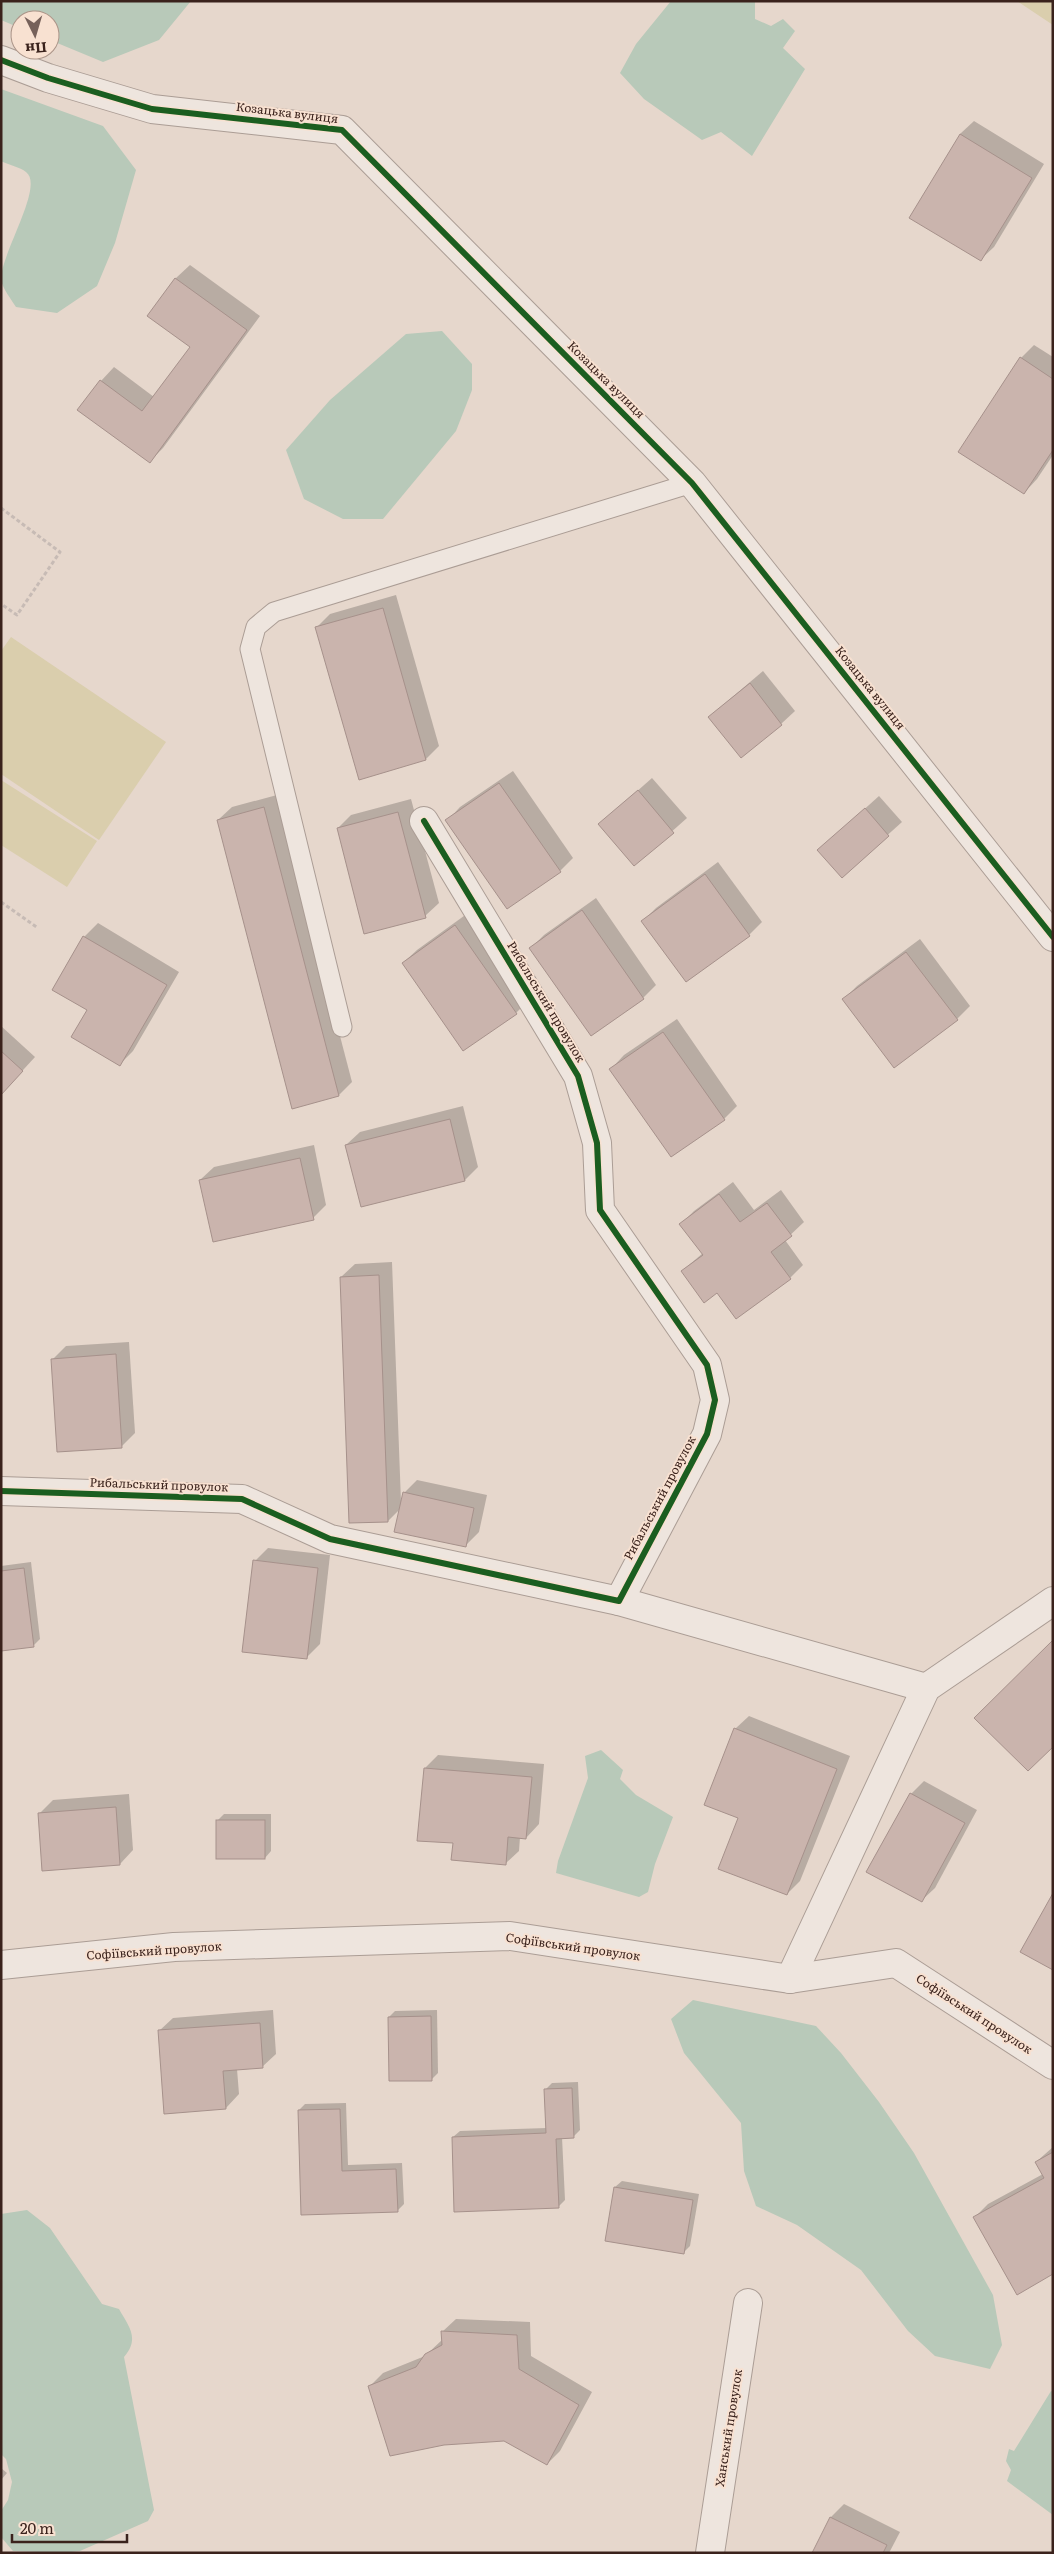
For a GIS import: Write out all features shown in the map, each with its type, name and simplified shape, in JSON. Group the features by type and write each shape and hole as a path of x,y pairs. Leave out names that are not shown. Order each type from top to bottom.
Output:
{"street":[{"name":"Козацька вулиця","path":"1,60 48,78 152,109 342,130 692,483 1053,937"},
{"name":"Рибальський провулок","path":"1,1492 242,1499 330,1539 619,1600 707,1434 715,1400 711,1382 706,1364 600,1210 597,1142 578,1076 424,821"},
{"path":"619,1600 926,1688"},
{"path":"790,1979 926,1688 1053,1601"},
{"name":"Софіївський провулок","path":"1,1965 174,1946 510,1936 790,1979 896,1963 1053,2066"},
{"name":"Ханський провулок","path":"710,2553 748,2303"}],"lane":[{"path":"342,1027 250,649 256,627 274,612 692,483"}],"path":[{"path":"1,508 60,552 17,615 1,604"},
{"path":"1,902 38,928"}],"shaded area":[{"path":"1,1 191,1 159,40 103,62 60,44 60,10 10,10 10,24 1,20"},
{"path":"671,1 755,1 755,19 771,26 783,19 795,31 783,48 805,69 752,156 721,132 702,140 644,99 620,73 636,44"},
{"path":"1017,1 1053,1 1053,25"},
{"path":"1,89 103,126 136,170 115,243 97,286 57,313 16,307 1,280 7,255 26,206 30,191 30,180 24,170 1,161"},
{"path":"442,331 472,364 472,390 456,431 383,519 343,519 304,499 286,450 330,400 406,334"},
{"path":"11,637 166,742 99,840 1,774 1,651"},
{"path":"1,780 97,841 67,887 1,845"},
{"path":"601,1750 623,1770 620,1779 636,1795 673,1817 655,1864 648,1892 639,1897 556,1873 558,1861 588,1778 585,1756"},
{"path":"693,2000 816,2026 841,2053 879,2102 914,2153 993,2295 1002,2345 990,2369 935,2356 908,2331 861,2270 797,2225 756,2206 744,2171 741,2123 684,2053 671,2019"},
{"path":"27,2210 50,2228 102,2304 119,2309 129,2327 132,2338 129,2350 124,2357 154,2510 148,2521 80,2551 63,2553 13,2551 1,2537 1,2511 8,2500 12,2482 6,2459 1,2454 1,2214"},
{"path":"1051,2391 1053,2392 1053,2515 1007,2481 1011,2470 1006,2461 1009,2449 1014,2451"}],"building":[{"path":"960,134 1032,178 981,261 909,218"},
{"path":"175,278 247,330 150,463 77,410 100,380 142,411 190,347 147,316"},
{"path":"1020,357 1053,379 1053,450 1024,494 958,452"},
{"path":"383,608 426,760 359,780 315,627"},
{"path":"750,683 782,725 741,758 708,717"},
{"path":"499,783 561,872 507,909 445,820"},
{"path":"638,790 674,833 634,866 598,824"},
{"path":"264,807 339,1096 292,1109 217,820"},
{"path":"865,808 889,836 842,878 817,850"},
{"path":"398,812 426,918 364,934 337,828"},
{"path":"705,874 750,936 686,982 641,921"},
{"path":"582,910 644,999 591,1036 529,948"},
{"path":"455,925 517,1014 463,1051 402,963"},
{"path":"83,936 167,985 120,1066 71,1037 87,1010 52,990"},
{"path":"906,952 958,1020 894,1068 842,999"},
{"path":"663,1032 725,1120 671,1157 609,1069"},
{"path":"1,1051 23,1071 1,1095"},
{"path":"450,1119 465,1181 361,1207 345,1145"},
{"path":"300,1158 314,1220 213,1242 199,1180"},
{"path":"719,1194 740,1222 767,1203 792,1236 771,1252 791,1279 736,1319 717,1293 704,1303 681,1271 703,1255 679,1224"},
{"path":"379,1275 388,1522 349,1523 340,1277"},
{"path":"116,1354 122,1448 57,1452 51,1359"},
{"path":"403,1492 474,1508 466,1547 394,1532"},
{"path":"253,1560 318,1568 307,1659 242,1652"},
{"path":"24,1568 34,1647 1,1651 1,1571"},
{"path":"1053,1640 1053,1747 1028,1771 974,1718"},
{"path":"734,1728 837,1769 787,1895 718,1869 738,1818 704,1805"},
{"path":"424,1768 532,1777 526,1839 508,1837 506,1865 451,1860 453,1843 417,1841"},
{"path":"910,1793 965,1823 922,1902 866,1872"},
{"path":"116,1807 120,1865 42,1871 38,1813"},
{"path":"216,1820 265,1820 265,1859 216,1859"},
{"path":"1053,1893 1053,1970 1020,1952"},
{"path":"431,2016 432,2081 389,2081 388,2017"},
{"path":"260,2023 263,2068 223,2071 226,2109 164,2114 158,2030"},
{"path":"572,2088 574,2138 556,2139 559,2208 454,2212 452,2137 546,2133 544,2089"},
{"path":"340,2109 342,2171 396,2169 398,2212 301,2215 298,2110"},
{"path":"1053,2152 1053,2274 1017,2295 973,2217 1044,2178 1035,2162"},
{"path":"614,2187 693,2200 684,2254 605,2241"},
{"path":"441,2331 517,2335 519,2369 579,2405 547,2465 504,2441 444,2445 390,2456 368,2386 416,2367 425,2354 442,2345"},
{"path":"830,2517 887,2545 883,2553 812,2553"}],"cycle path":[{"path":"1,60 48,78 152,109 342,130 692,483 1053,937"},
{"path":"1,1491 242,1499 330,1539 619,1601 707,1434 715,1400 707,1365 600,1210 597,1143 578,1076 424,821"}]}
